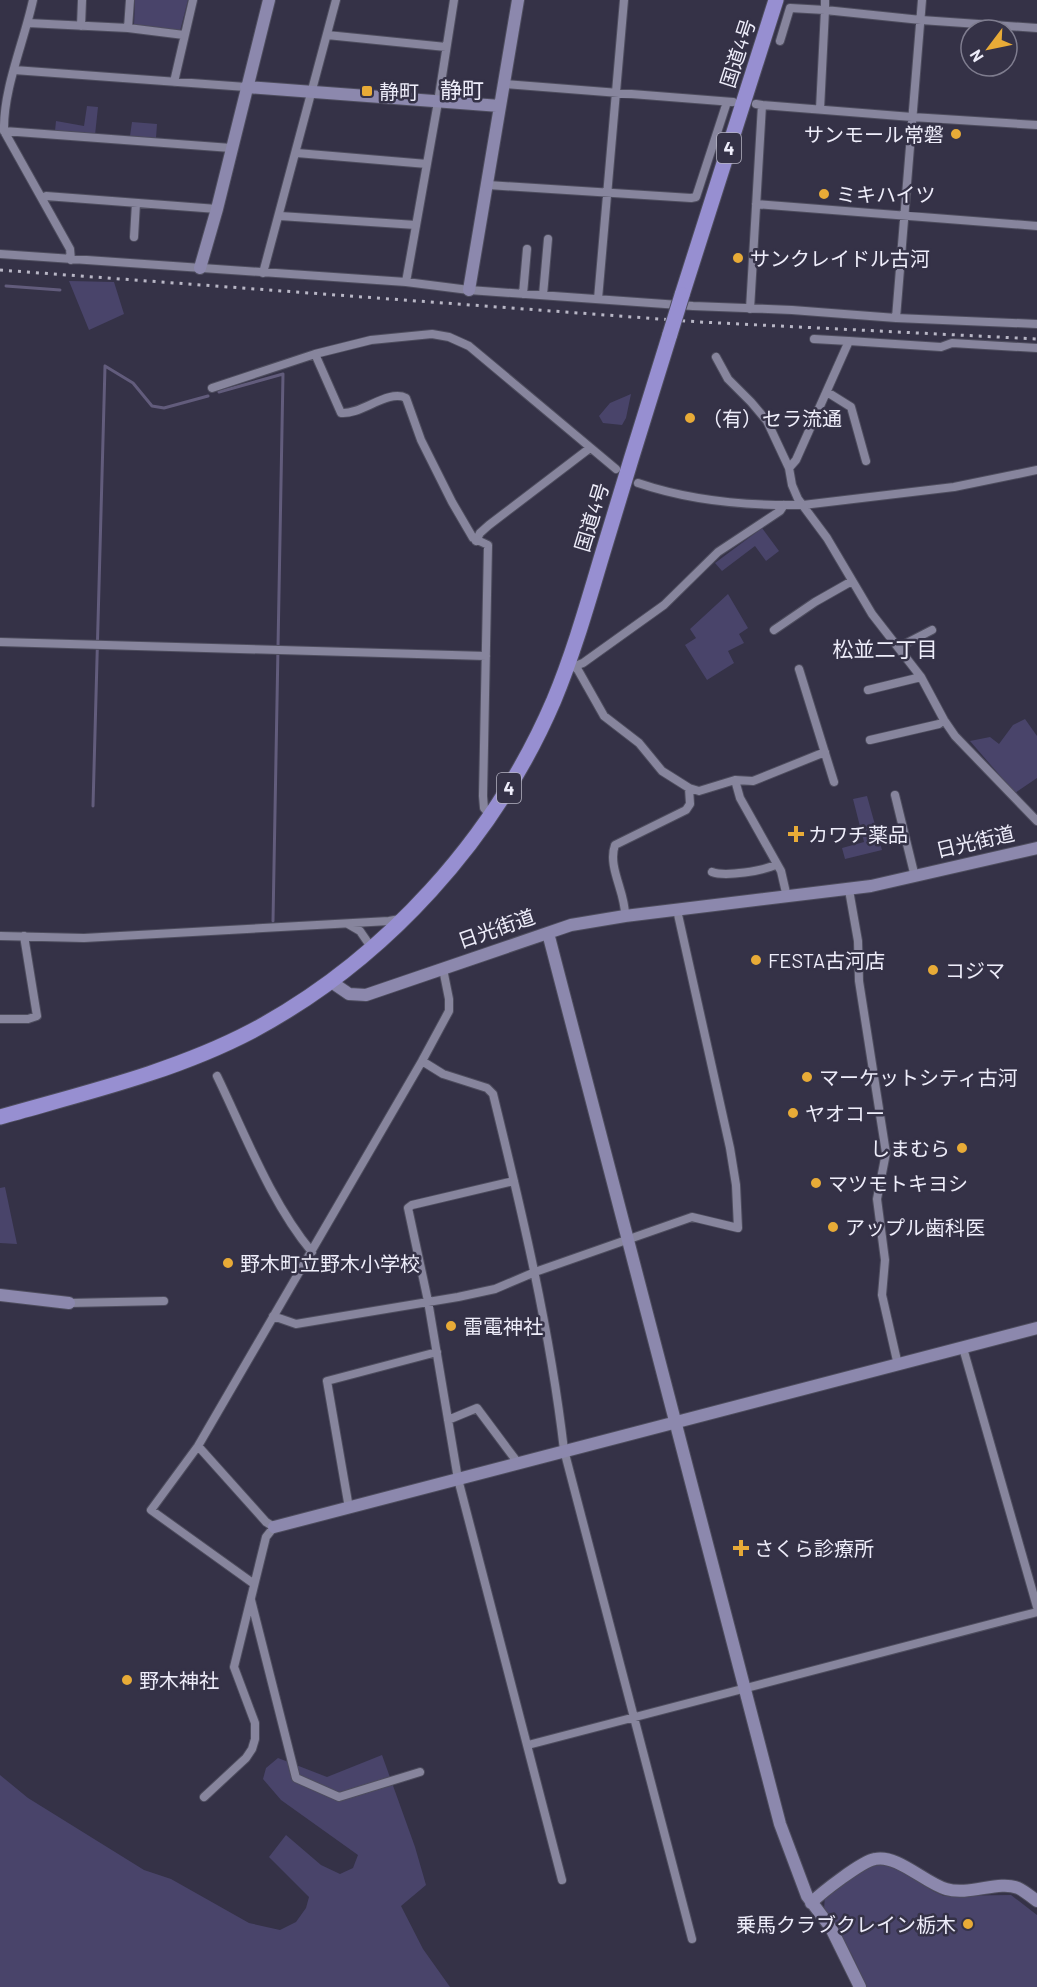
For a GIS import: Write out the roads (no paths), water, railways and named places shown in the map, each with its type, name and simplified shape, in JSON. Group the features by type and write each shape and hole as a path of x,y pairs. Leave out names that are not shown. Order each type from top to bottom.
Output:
{"highway":[{"name":"国道4号","path":"330,981 403,918 454,863 491,816 540,729 572,664 670,334 776,0"},
{"name":"4","path":"0,1117 142,1075 204,1053 264,1024 330,981"}],"street":[{"path":"33,0 14,70 4,119 4,131 70,249 71,260"},
{"path":"81,26 82,0"},
{"path":"128,28 130,0"},
{"path":"174,82 193,0"},
{"path":"200,268 269,0"},
{"path":"263,273 297,153 336,0"},
{"path":"406,282 438,102 453,0"},
{"path":"469,290 518,0"},
{"path":"598,299 624,0"},
{"path":"896,318 922,0"},
{"path":"820,109 825,5"},
{"path":"780,41 790,8 825,5 921,20 1037,28"},
{"path":"28,23 128,28 184,35"},
{"path":"327,35 446,47"},
{"path":"14,70 500,106"},
{"path":"488,185 696,197 730,102 504,84"},
{"path":"750,309 759,104 1037,125"},
{"path":"4,131 231,148"},
{"path":"297,153 427,164"},
{"path":"42,198 46,196 217,209"},
{"path":"135,237 136,203"},
{"path":"756,204 1037,226"},
{"path":"280,216 416,225"},
{"path":"543,295 548,239"},
{"path":"523,294 527,249"},
{"path":"0,254 406,282 523,294 896,318 1037,324"},
{"path":"212,388 315,354 371,340 432,333 470,346 616,469"},
{"path":"814,339 941,346 952,343 1037,348"},
{"path":"789,468 796,460 849,341"},
{"path":"315,354 341,413 356,411 394,396 401,395 406,398 431,462 473,538 488,545 483,796 484,808 491,816"},
{"path":"716,357 728,379 767,422 789,468 795,494 827,538 872,614 921,677 955,736 1037,821"},
{"path":"826,392 851,407 866,461"},
{"path":"476,541 480,532 590,448"},
{"path":"638,483 685,497 803,505 954,487 1037,470"},
{"path":"784,505 780,511 718,552 664,605 583,663 572,664 603,716 639,742 662,771 689,788 699,791 735,780 753,781 825,752"},
{"path":"774,630 815,602 852,581"},
{"path":"899,647 932,630"},
{"path":"0,642 486,656"},
{"path":"799,669 834,782"},
{"path":"868,690 921,677"},
{"path":"870,740 939,724 944,720"},
{"path":"735,780 740,798 781,871 787,897"},
{"path":"625,916 626,904 612,858 615,845 686,810 690,804 689,788"},
{"path":"895,795 915,877"},
{"name":"日光街道","path":"330,981 349,994 366,995 588,921 849,890 1037,848"},
{"path":"712,872 722,874 766,869 777,864"},
{"path":"849,890 858,941 859,981 886,1153 877,1199 885,1260 882,1295 898,1365"},
{"path":"273,1316 296,1324 495,1289 535,1272 692,1217 738,1228 736,1185 730,1148 677,910"},
{"path":"0,936 84,938 389,921 403,918"},
{"path":"348,923 360,931 371,947"},
{"path":"548,933 784,1839 811,1903 831,1928 860,1987"},
{"path":"0,1018 28,1019 37,1016 24,936"},
{"path":"254,1584 151,1510 198,1446 449,1011 443,969"},
{"path":"422,1061 443,1074 487,1088 493,1094 535,1272 560,1409 564,1450 693,1939"},
{"path":"217,1076 272,1191 312,1252"},
{"path":"514,1181 412,1205 408,1208 428,1301 458,1479 562,1880"},
{"path":"0,1295 69,1303 164,1301"},
{"path":"204,1797 246,1758 255,1739 255,1723 234,1667 266,1537 274,1527 1037,1328"},
{"path":"528,1745 1037,1609 963,1348"},
{"path":"349,1508 327,1381 437,1352"},
{"path":"448,1420 477,1408 518,1463"},
{"path":"198,1446 266,1522 274,1527"},
{"path":"250,1599 296,1778 339,1797 420,1772"},
{"path":"811,1903 819,1895 870,1861 883,1858 896,1862 945,1889 969,1891 1013,1886 1037,1901"}],"waterway":[{"path":"6,286 60,290"},
{"path":"105,366 133,383 152,406 164,408 208,396"},
{"path":"93,806 105,366"},
{"path":"219,392 283,374 273,921"}],"railway":[{"path":"0,270 700,322 1037,339"}],"place":[{"name":"静町","path":"367,91"},
{"name":"サンモール常磐","path":"956,134"},
{"name":"ミキハイツ","path":"824,194"},
{"name":"サンクレイドル古河","path":"738,258"},
{"name":"（有）セラ流通","path":"690,418"},
{"name":"カワチ薬品","path":"796,834"},
{"name":"FESTA古河店","path":"756,960"},
{"name":"コジマ","path":"933,970"},
{"name":"マーケットシティ古河","path":"807,1077"},
{"name":"ヤオコー","path":"793,1113"},
{"name":"しまむら","path":"962,1148"},
{"name":"マツモトキヨシ","path":"816,1183"},
{"name":"アップル歯科医","path":"833,1227"},
{"name":"野木町立野木小学校","path":"228,1263"},
{"name":"雷電神社","path":"451,1326"},
{"name":"さくら診療所","path":"741,1548"},
{"name":"野木神社","path":"127,1680"},
{"name":"乗馬クラブクレイン栃木","path":"968,1924"}],"district":[{"name":"静町","path":"462,89"},
{"name":"松並二丁目","path":"885,648"}]}
